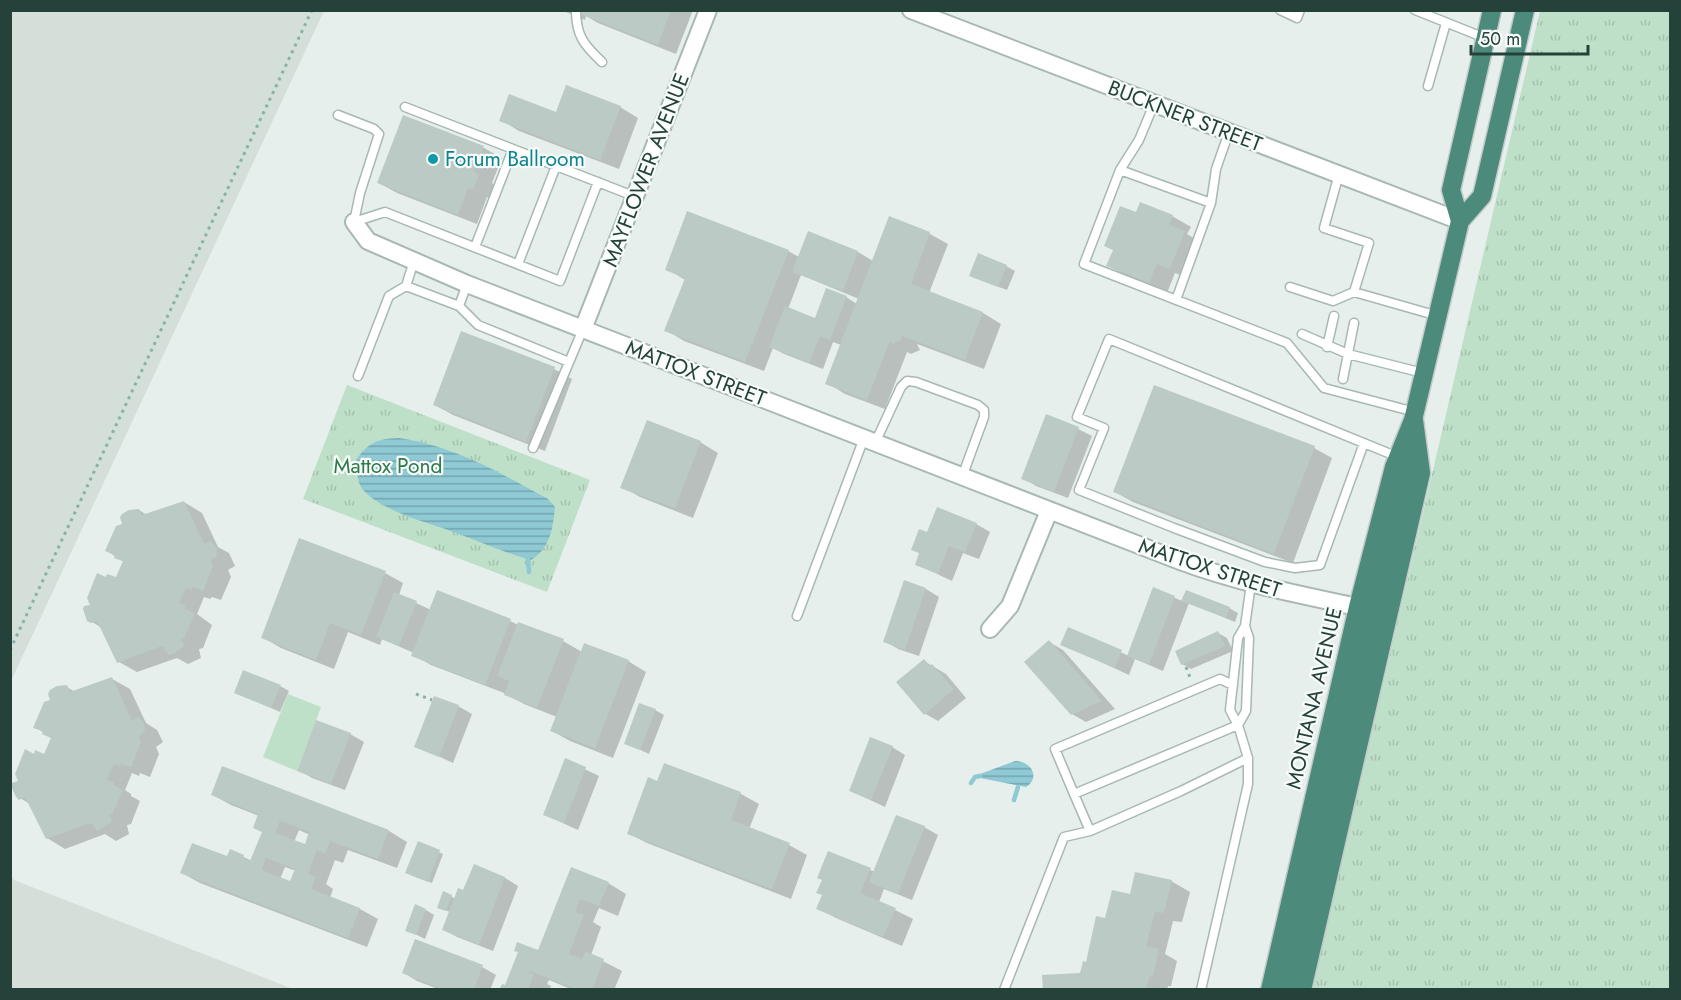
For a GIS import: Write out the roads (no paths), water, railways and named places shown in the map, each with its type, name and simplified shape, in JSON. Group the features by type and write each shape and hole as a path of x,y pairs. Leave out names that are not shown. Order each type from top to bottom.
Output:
{"highway":[{"name":"MONTANA AVENUE","path":"1460,221 1451,190 1492,10"},
{"name":"MONTANA AVENUE","path":"1302,990 1421,473 1415,422 1423,373 1460,221 1482,196 1525,10"},
{"name":"MONTANA AVENUE","path":"1270,990 1366,609 1398,457 1415,422"},
{"path":"1287,990 1366,609 1415,422"}],"street":[{"name":"MAYFLOWER AVENUE","path":"584,329 708,10"},
{"name":"BUCKNER STREET","path":"910,10 1460,221"},
{"name":"MATTOX STREET","path":"354,222 368,241 467,284 1049,511 1207,571 1292,594 1366,609"},
{"path":"990,629 1010,606 1049,511"}],"lane":[{"path":"576,10 581,39 602,62"},
{"path":"1280,10 1297,18 1300,10"},
{"path":"1415,10 1486,38"},
{"path":"1428,86 1446,22"},
{"path":"1154,104 1138,140 1120,170 1084,264 1287,343 1324,388 1415,422"},
{"path":"405,107 636,197"},
{"path":"338,115 374,129 379,134 360,193 354,222 385,212 560,281 598,182"},
{"path":"1176,300 1211,203 1216,169 1229,132"},
{"path":"475,247 513,149"},
{"path":"518,264 556,166"},
{"path":"1120,170 1211,203"},
{"path":"1339,174 1324,228 1370,243 1354,292"},
{"path":"358,376 389,296 406,286 414,261"},
{"path":"459,306 467,284"},
{"path":"406,286 459,306 478,326 569,362"},
{"path":"1290,287 1333,301 1354,292 1438,316"},
{"path":"1327,346 1334,316"},
{"path":"1343,379 1354,323"},
{"path":"533,448 584,329"},
{"path":"1302,334 1348,354 1423,373"},
{"path":"1364,443 1320,565 1295,568 1265,562 1079,490 1104,428 1077,417 1109,339 1364,443 1398,457"},
{"path":"797,616 869,441 901,387 907,381 916,382 978,405 984,410 984,417 962,477"},
{"path":"1201,990 1248,784 1248,758 1238,724 1230,710 1238,638 1245,626 1251,584"},
{"path":"1074,794 1238,724 1246,711 1249,638 1245,626"},
{"path":"1090,831 1055,749 1220,679 1233,685"},
{"path":"1004,990 1064,837 1090,831 1181,791 1248,758"}],"water":[{"name":"Mattox Pond","path":"399,438 458,454 495,470 548,499 555,507 552,530 542,550 531,560 520,557 412,518 385,506 365,492 359,483 356,460 365,449 374,443"},
{"path":"1015,761 1026,764 1032,770 1033,779 1026,787 980,778 980,774"}],"waterway":[{"path":"528,559 529,572"},
{"path":"971,783 975,777 980,776"},
{"path":"1014,800 1018,787"}],"place":[{"name":"Forum Ballroom","path":"433,159"}]}
